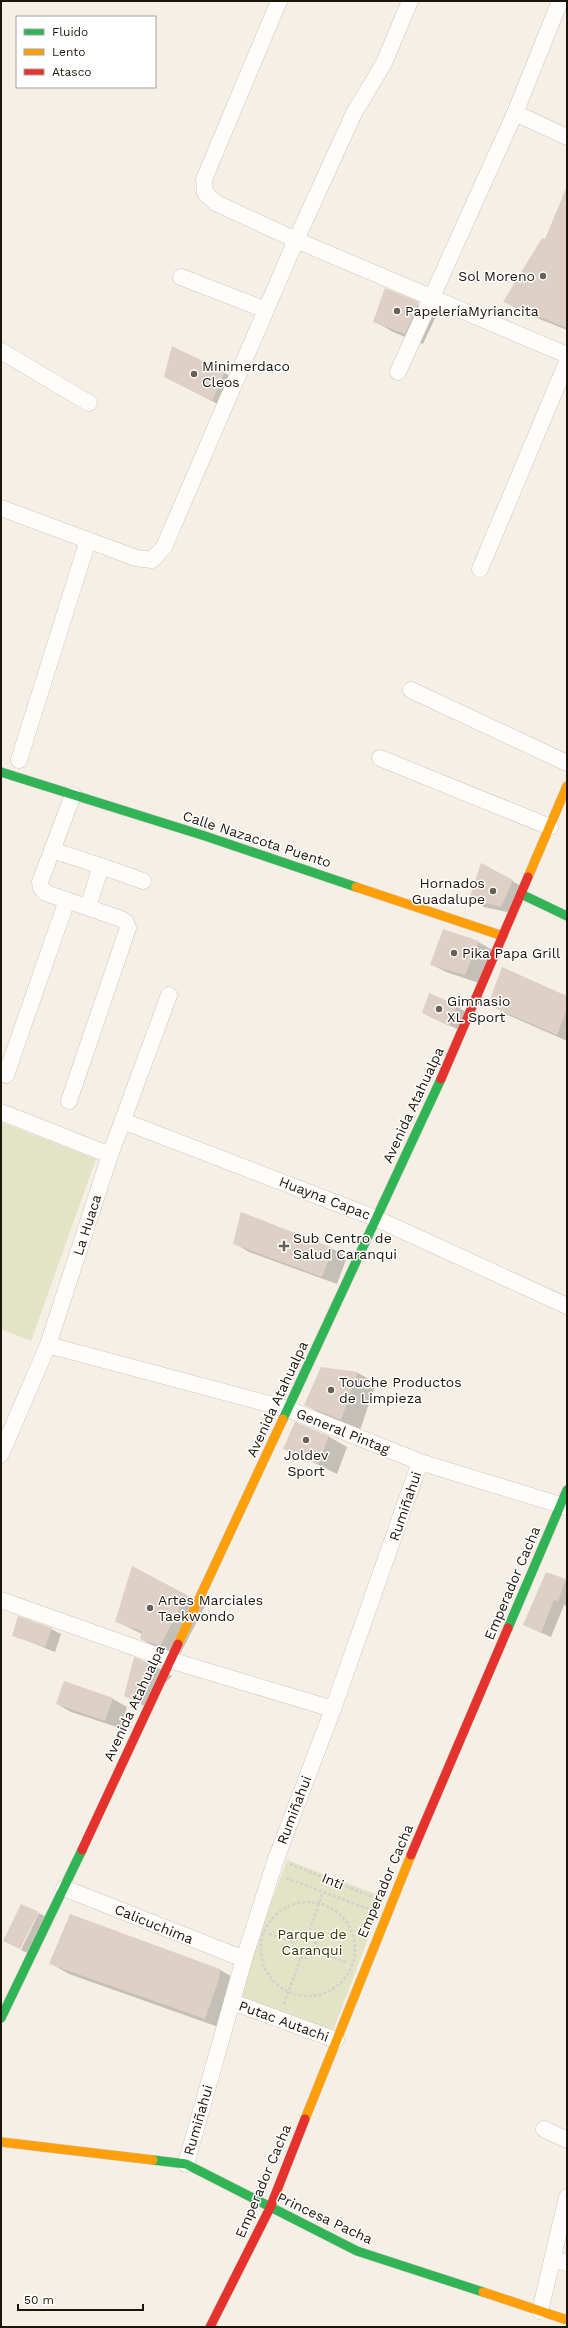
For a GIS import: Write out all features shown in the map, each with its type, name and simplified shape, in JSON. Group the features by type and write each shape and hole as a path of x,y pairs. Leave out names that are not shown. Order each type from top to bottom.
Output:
{"main road":[{"name":"Calle Nazacota Puento","path":"1,773 212,839 503,936"},
{"name":"Avenida Atahualpa","path":"1,2018 64,1888 428,1106 522,894 567,786"},
{"path":"522,894 567,916"},
{"name":"Emperador Cacha","path":"210,2327 270,2208 390,1904 564,1506 567,1490"},
{"name":"Princesa Pacha","path":"1,2142 186,2164 357,2251 567,2320"}],"street":[{"path":"279,1 204,180 205,192 216,203 296,240 567,355"},
{"path":"1,508 136,558 152,560 164,547 296,240 354,113 384,63 410,1"},
{"path":"398,372 515,114 560,1"},
{"path":"515,114 567,137"},
{"path":"181,277 266,310"},
{"path":"1,351 89,403"},
{"path":"480,569 567,362"},
{"path":"19,760 88,540"},
{"path":"411,690 567,764"},
{"path":"380,758 550,827"},
{"path":"69,1100 128,928 126,922 121,918 46,893 42,888 40,882 73,795"},
{"path":"52,850 143,881"},
{"path":"88,908 101,866"},
{"path":"6,1075 67,900"},
{"name":"La Huaca","path":"1,1454 48,1345 110,1155 169,995"},
{"path":"1,1112 110,1155"},
{"name":"Huayna Capac","path":"123,1120 376,1218 567,1306"},
{"name":"General Pintag","path":"48,1345 288,1409 420,1462 564,1506"},
{"name":"Rumiñahui","path":"186,2164 232,2002 250,1955 276,1859 333,1709 420,1462"},
{"path":"1,1600 170,1660 333,1709"},
{"name":"Calicuchima","path":"64,1888 250,1955"},
{"name":"Putac Autachi","path":"232,2002 336,2040"},
{"path":"544,2129 567,2140"},
{"path":"540,2311 560,2261 567,2197"}],"path":[{"name":"Inti","path":"276,1859 390,1904"},
{"path":"281,1885 284,1877 373,1910"},
{"path":"308,1935 323,1892"},
{"path":"250,1955 261,1937 264,1932 268,1922 279,1910 294,1903 310,1901 326,1905 340,1914 349,1926 354,1940 355,1955 351,1969 343,1981 331,1990 309,1996 288,1992 274,1982 265,1969 260,1953 261,1937 270,1914"},
{"path":"264,1932 293,1942"},
{"path":"300,1935 308,1935 315,1943 315,1951 310,1956 301,1957 294,1952 293,1942 300,1935"},
{"path":"343,1989 359,1947"},
{"path":"315,1951 352,1964"},
{"path":"284,2005 301,1957"},
{"path":"277,2003 290,2007"}],"green space":[{"path":"1,1122 96,1159 31,1341 1,1329"},
{"name":"Parque de Caranqui","path":"287,1860 384,1897 331,2036 235,2000"}],"building":[{"name":"Sol Moreno","path":"567,186 567,328 503,302 542,238 545,239"},
{"name":"PapeleríaMyriancita","path":"385,288 419,302 405,334 373,322"},
{"name":"Minimerdaco Cleos","path":"172,346 225,372 212,401 164,377"},
{"name":"Hornados Guadalupe","path":"481,863 513,880 501,907 469,899"},
{"name":"Pika Papa Grill","path":"443,929 479,941 465,975 430,965"},
{"path":"502,967 567,996 567,1009 557,1035 488,1005"},
{"name":"Gimnasio XL Sport","path":"429,993 457,1005 449,1026 422,1013"},
{"name":"Sub Centro de Salud Caranqui","path":"241,1212 333,1248 322,1277 233,1244"},
{"name":"Touche Productos de Limpieza","path":"321,1367 358,1372 341,1420 304,1405"},
{"name":"Joldev Sport","path":"295,1422 329,1436 318,1464 283,1449"},
{"name":"Artes Marciales Taekwondo","path":"132,1566 187,1595 160,1646 140,1639 142,1631 115,1622"},
{"path":"546,1572 566,1579 558,1602 554,1600 541,1633 523,1625"},
{"path":"18,1616 52,1628 45,1647 12,1636"},
{"path":"134,1657 154,1665 137,1701 124,1696"},
{"path":"64,1681 113,1698 105,1721 56,1704"},
{"path":"21,1904 39,1912 20,1949 3,1941"},
{"path":"70,1914 220,1969 219,1979 205,2019 49,1964"}],"traffic: fast":[{"path":"1,772 205,836 356,887"},
{"path":"521,894 567,916"},
{"path":"283,1419 441,1079"},
{"path":"508,1628 567,1490"},
{"path":"1,2018 82,1850"},
{"path":"153,2160 186,2164 357,2251 483,2292"}],"traffic: slow":[{"path":"528,877 567,786"},
{"path":"356,887 503,936"},
{"path":"178,1644 283,1419"},
{"path":"305,2119 411,1855"},
{"path":"1,2142 153,2160"},
{"path":"483,2292 567,2320"}],"traffic: jam":[{"path":"441,1079 528,877"},
{"path":"411,1855 508,1628"},
{"path":"82,1850 178,1644"},
{"path":"210,2327 270,2208 305,2119"}],"place":[{"name":"Sol Moreno","path":"543,276"},
{"name":"PapeleríaMyriancita","path":"397,311"},
{"name":"Minimerdaco Cleos","path":"194,374"},
{"name":"Hornados Guadalupe","path":"493,891"},
{"name":"Pika Papa Grill","path":"454,953"},
{"name":"Gimnasio XL Sport","path":"439,1009"},
{"name":"Sub Centro de Salud Caranqui","path":"284,1246"},
{"name":"Touche Productos de Limpieza","path":"331,1390"},
{"name":"Joldev Sport","path":"306,1440"},
{"name":"Artes Marciales Taekwondo","path":"150,1608"}]}
